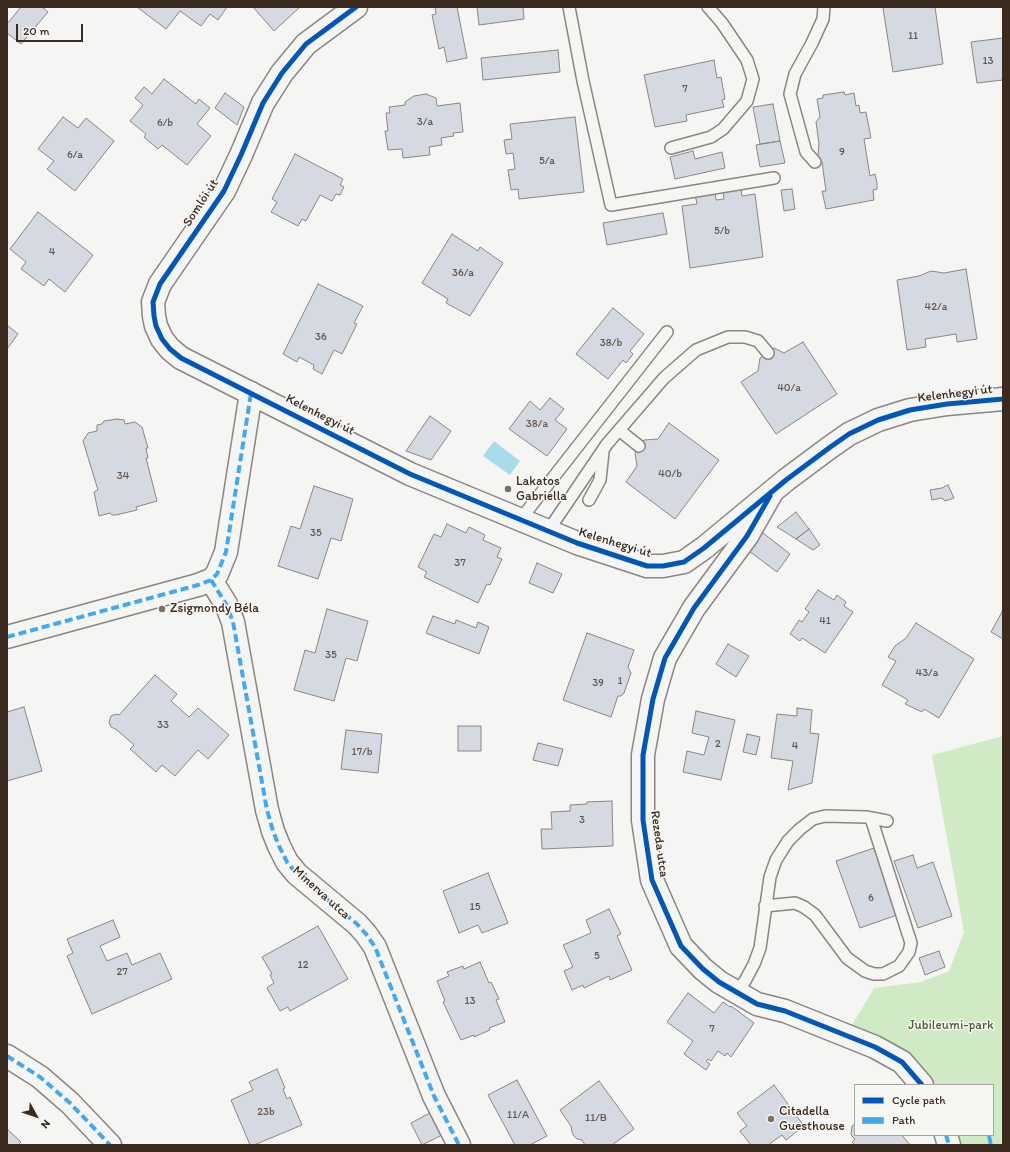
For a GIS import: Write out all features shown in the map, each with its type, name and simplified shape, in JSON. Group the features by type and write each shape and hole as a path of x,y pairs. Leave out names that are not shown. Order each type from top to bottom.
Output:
{"street":[{"name":"Somlói út","path":"251,393 195,366 181,358 170,349 162,339 156,326 153,302 160,284 224,191 241,156 263,103 282,73 306,44 356,7"},
{"name":"Kelenhegyi út","path":"251,393 410,474 577,543 647,566 663,566 684,562 704,548 773,491 849,434 878,420 910,410 946,404 1003,399"},
{"path":"7,637 198,585 211,580 217,574 226,552 251,393"},
{"name":"Rezeda utca","path":"773,491 747,536 694,608 665,658 653,699 644,755 643,820 652,880 681,946 702,970 719,982 757,1004 785,1011 875,1047 902,1062 921,1084"},
{"name":"Minerva utca","path":"211,580 226,604 233,622 272,831 287,862 297,874 357,924 376,947 434,1096 459,1145"},
{"path":"7,1056 40,1077 70,1103 110,1145"}],"lane":[{"path":"570,7 583,81 611,205 774,178"},
{"path":"671,148 711,137 723,129 747,101 751,87 753,79 747,60 722,23 708,7"},
{"path":"815,162 806,152 790,94 795,74 812,43 822,19 824,7"},
{"path":"520,520 667,332"},
{"path":"548,531 603,450 619,430 664,378 696,350 728,337 746,337 758,341 768,353"},
{"path":"619,430 639,446"},
{"path":"589,500 600,480 603,450"},
{"path":"736,992 745,981 760,948 770,877 776,860 788,841 800,829 814,819 825,816 871,818 887,821"},
{"path":"765,906 795,903 804,907 815,915 847,958 865,971 874,974 883,974 899,966 909,952 911,943 871,818"}],"green space":[{"name":"Jubileumi-park","path":"1003,736 1003,1145 960,1145 958,1136 994,1136 994,1084 930,1084 902,1052 852,1025 874,988 921,982 949,971 964,932 932,755"}],"water":[{"path":"494,441 520,461 510,475 483,456"}],"building":[{"path":"21,7 42,7 48,12 21,44 7,33 7,24"},
{"path":"137,7 227,7 218,20 210,14 201,26 180,11 166,29"},
{"path":"253,7 300,7 274,31"},
{"path":"435,7 457,7 467,58 447,62 444,47 439,49 432,15 436,14"},
{"path":"477,7 523,7 524,19 479,25"},
{"path":"935,7 943,64 893,72 883,8"},
{"path":"1003,38 1003,80 977,83 971,42"},
{"path":"558,50 560,72 483,80 481,58"},
{"path":"714,60 717,78 721,77 725,99 722,100 724,107 686,115 687,121 655,127 644,75"},
{"path":"164,79 196,104 199,99 210,108 197,124 211,136 187,165 162,145 158,149 144,137 146,134 130,121 143,105 135,98 144,87 152,94"},
{"path":"844,92 845,95 854,93 856,106 859,105 860,113 866,112 871,138 864,139 870,176 875,174 877,189 873,190 874,200 826,209 822,191 826,191 822,162 818,155 819,144 816,122 820,117 817,99 823,98 823,95"},
{"path":"225,93 244,107 237,125 215,108"},
{"path":"426,94 436,98 437,106 460,103 463,132 453,133 454,136 441,138 442,145 429,147 430,155 403,158 402,149 388,150 385,131 388,131 386,113 390,113 389,107 405,105 405,102 414,96"},
{"path":"773,104 780,141 760,144 753,107"},
{"path":"63,117 78,128 86,118 114,141 75,191 47,169 54,161 38,149"},
{"path":"575,117 584,192 519,199 518,189 511,190 508,170 515,169 513,153 506,154 504,140 512,139 510,124"},
{"path":"780,141 785,163 760,167 756,145"},
{"path":"693,151 695,159 722,152 725,168 675,179 670,157"},
{"path":"295,154 343,179 340,185 344,187 340,195 336,194 332,201 320,195 306,221 302,219 298,226 271,212 277,202 272,199"},
{"path":"741,188 742,196 755,194 763,257 690,268 682,206 697,204 695,194 715,191 716,200 724,199 723,191"},
{"path":"792,189 795,209 784,211 781,190"},
{"path":"38,212 93,255 65,292 49,279 44,286 21,269 26,262 10,249"},
{"path":"663,213 667,234 607,245 603,223"},
{"path":"452,234 478,251 480,247 503,263 470,316 446,303 448,299 422,283"},
{"path":"966,269 977,339 957,342 956,334 925,339 926,347 907,350 897,280 919,276 931,271 944,273"},
{"path":"318,284 363,306 354,323 357,324 342,354 334,350 322,374 313,369 314,365 299,357 297,362 283,354"},
{"path":"613,308 644,334 630,351 633,354 626,363 623,360 608,379 576,354"},
{"path":"7,325 18,334 7,349"},
{"path":"803,342 837,394 776,434 741,382 758,371 760,358 774,348 784,353"},
{"path":"550,398 564,409 555,420 567,429 547,456 509,429 530,401 540,410"},
{"path":"430,416 451,431 431,460 406,451"},
{"path":"117,419 124,420 125,424 135,422 142,427 148,448 146,448 148,458 146,458 157,501 136,507 137,510 116,515 112,515 110,513 99,516 94,492 98,490 83,441 88,433 97,431 97,425 102,424 104,421"},
{"path":"669,423 719,460 675,519 626,482 637,466 635,453 644,440 658,439"},
{"path":"948,485 954,498 945,501 942,498 932,500 930,490 942,488"},
{"path":"314,486 353,499 341,541 331,538 318,579 278,566 291,526 300,529"},
{"path":"796,512 809,529 796,539 777,527"},
{"path":"447,524 466,533 469,527 485,535 483,540 501,548 497,557 502,559 490,585 487,584 478,603 424,577 427,572 418,567 434,534 441,537"},
{"path":"809,529 820,545 813,550 796,539"},
{"path":"763,533 790,554 777,572 749,551"},
{"path":"537,563 562,574 553,593 529,583"},
{"path":"818,590 834,600 837,595 846,602 844,606 853,612 825,653 802,638 800,641 790,634 799,620 802,622 809,612 805,609"},
{"path":"327,609 368,621 357,661 346,658 334,701 294,690 305,650 315,653"},
{"path":"1003,610 1003,639 991,632"},
{"path":"433,616 455,624 456,620 476,628 478,622 489,627 479,654 426,633"},
{"path":"916,623 974,659 939,718 924,709 922,712 905,704 908,700 882,685 896,661 888,657 895,646 906,638"},
{"path":"587,633 634,650 628,667 631,673 624,693 621,696 618,696 611,717 563,700"},
{"path":"728,644 749,656 736,677 716,664"},
{"path":"155,675 177,694 171,701 189,717 198,708 229,735 208,759 198,750 175,776 162,765 156,772 130,749 134,745 117,730 111,727 109,722 111,716 116,714 119,715"},
{"path":"24,707 42,771 7,781 7,712"},
{"path":"797,708 812,710 810,733 819,734 812,783 788,790 793,761 771,758 777,714 797,716"},
{"path":"696,711 735,720 721,780 683,772 687,751 704,755 709,737 692,733"},
{"path":"458,726 481,726 481,751 458,751"},
{"path":"346,730 382,734 378,773 341,769"},
{"path":"747,734 760,737 756,755 743,752"},
{"path":"538,743 563,749 558,766 533,760"},
{"path":"612,801 613,846 542,849 541,829 552,829 551,812 570,811 570,805 587,804 587,802"},
{"path":"874,848 897,915 860,928 836,861"},
{"path":"913,855 917,868 933,862 952,916 918,928 894,861"},
{"path":"488,873 508,923 482,933 478,925 459,933 443,891"},
{"path":"609,909 621,934 617,936 632,970 610,980 609,976 584,988 583,985 572,990 564,971 573,967 563,945 591,933 586,920"},
{"path":"113,920 120,937 100,946 107,961 127,953 132,965 160,953 172,979 92,1014 67,956 73,953 67,939"},
{"path":"318,926 348,979 290,1011 288,1007 280,1011 267,988 274,983 270,975 272,974 262,957"},
{"path":"939,951 945,967 925,975 919,958"},
{"path":"480,962 489,983 491,982 499,999 496,1000 505,1022 489,1028 490,1030 474,1037 474,1035 461,1040 443,1002 445,1001 437,981 449,976 447,972 463,966 464,969"},
{"path":"688,993 714,1013 723,1002 754,1023 731,1057 727,1053 725,1056 718,1051 711,1061 708,1059 706,1061 710,1064 706,1070 684,1054 693,1041 667,1022"},
{"path":"277,1069 285,1088 283,1089 287,1099 290,1097 302,1125 254,1145 250,1145 231,1100 253,1090 249,1082"},
{"path":"517,1080 547,1136 530,1145 515,1145 488,1095"},
{"path":"599,1081 634,1129 612,1145 585,1145 582,1140 577,1139 574,1136 571,1126 560,1110"},
{"name":"Citadella Guesthouse","path":"774,1085 804,1126 786,1140 782,1135 768,1145 751,1145 740,1131 747,1126 737,1113"},
{"path":"430,1113 442,1135 422,1145 411,1123"},
{"path":"854,1125 854,1136 903,1136 910,1145 855,1145 852,1142 855,1139 851,1135 852,1126"},
{"path":"7,1129 21,1142 18,1145 7,1145"}],"marked path":[{"path":"7,637 198,585 211,580 217,574 226,552 251,393"},
{"path":"211,580 226,604 233,622 267,810 279,846 287,862 297,874 357,924 375,947 434,1096 459,1145"},
{"path":"7,1056 40,1077 70,1103 110,1145"},
{"path":"946,1136 949,1145"},
{"path":"989,1136 991,1145"}],"cycle path":[{"path":"356,7 306,44 282,73 263,103 224,191 160,284 153,302 156,326 162,339 170,349 181,358 410,474 577,543 647,566 663,566 684,562 704,548 786,480 829,448 849,434 878,420 910,410 947,404 1003,399"},
{"path":"770,496 747,536 694,608 665,658 653,699 643,755 643,820 652,880 681,946 703,969 719,982 757,1004 785,1011 875,1047 902,1062 921,1084"}],"place":[{"name":"Lakatos Gabriella","path":"508,489"},
{"name":"Zsigmondy Béla","path":"162,609"},
{"name":"Citadella Guesthouse","path":"771,1119"}]}
